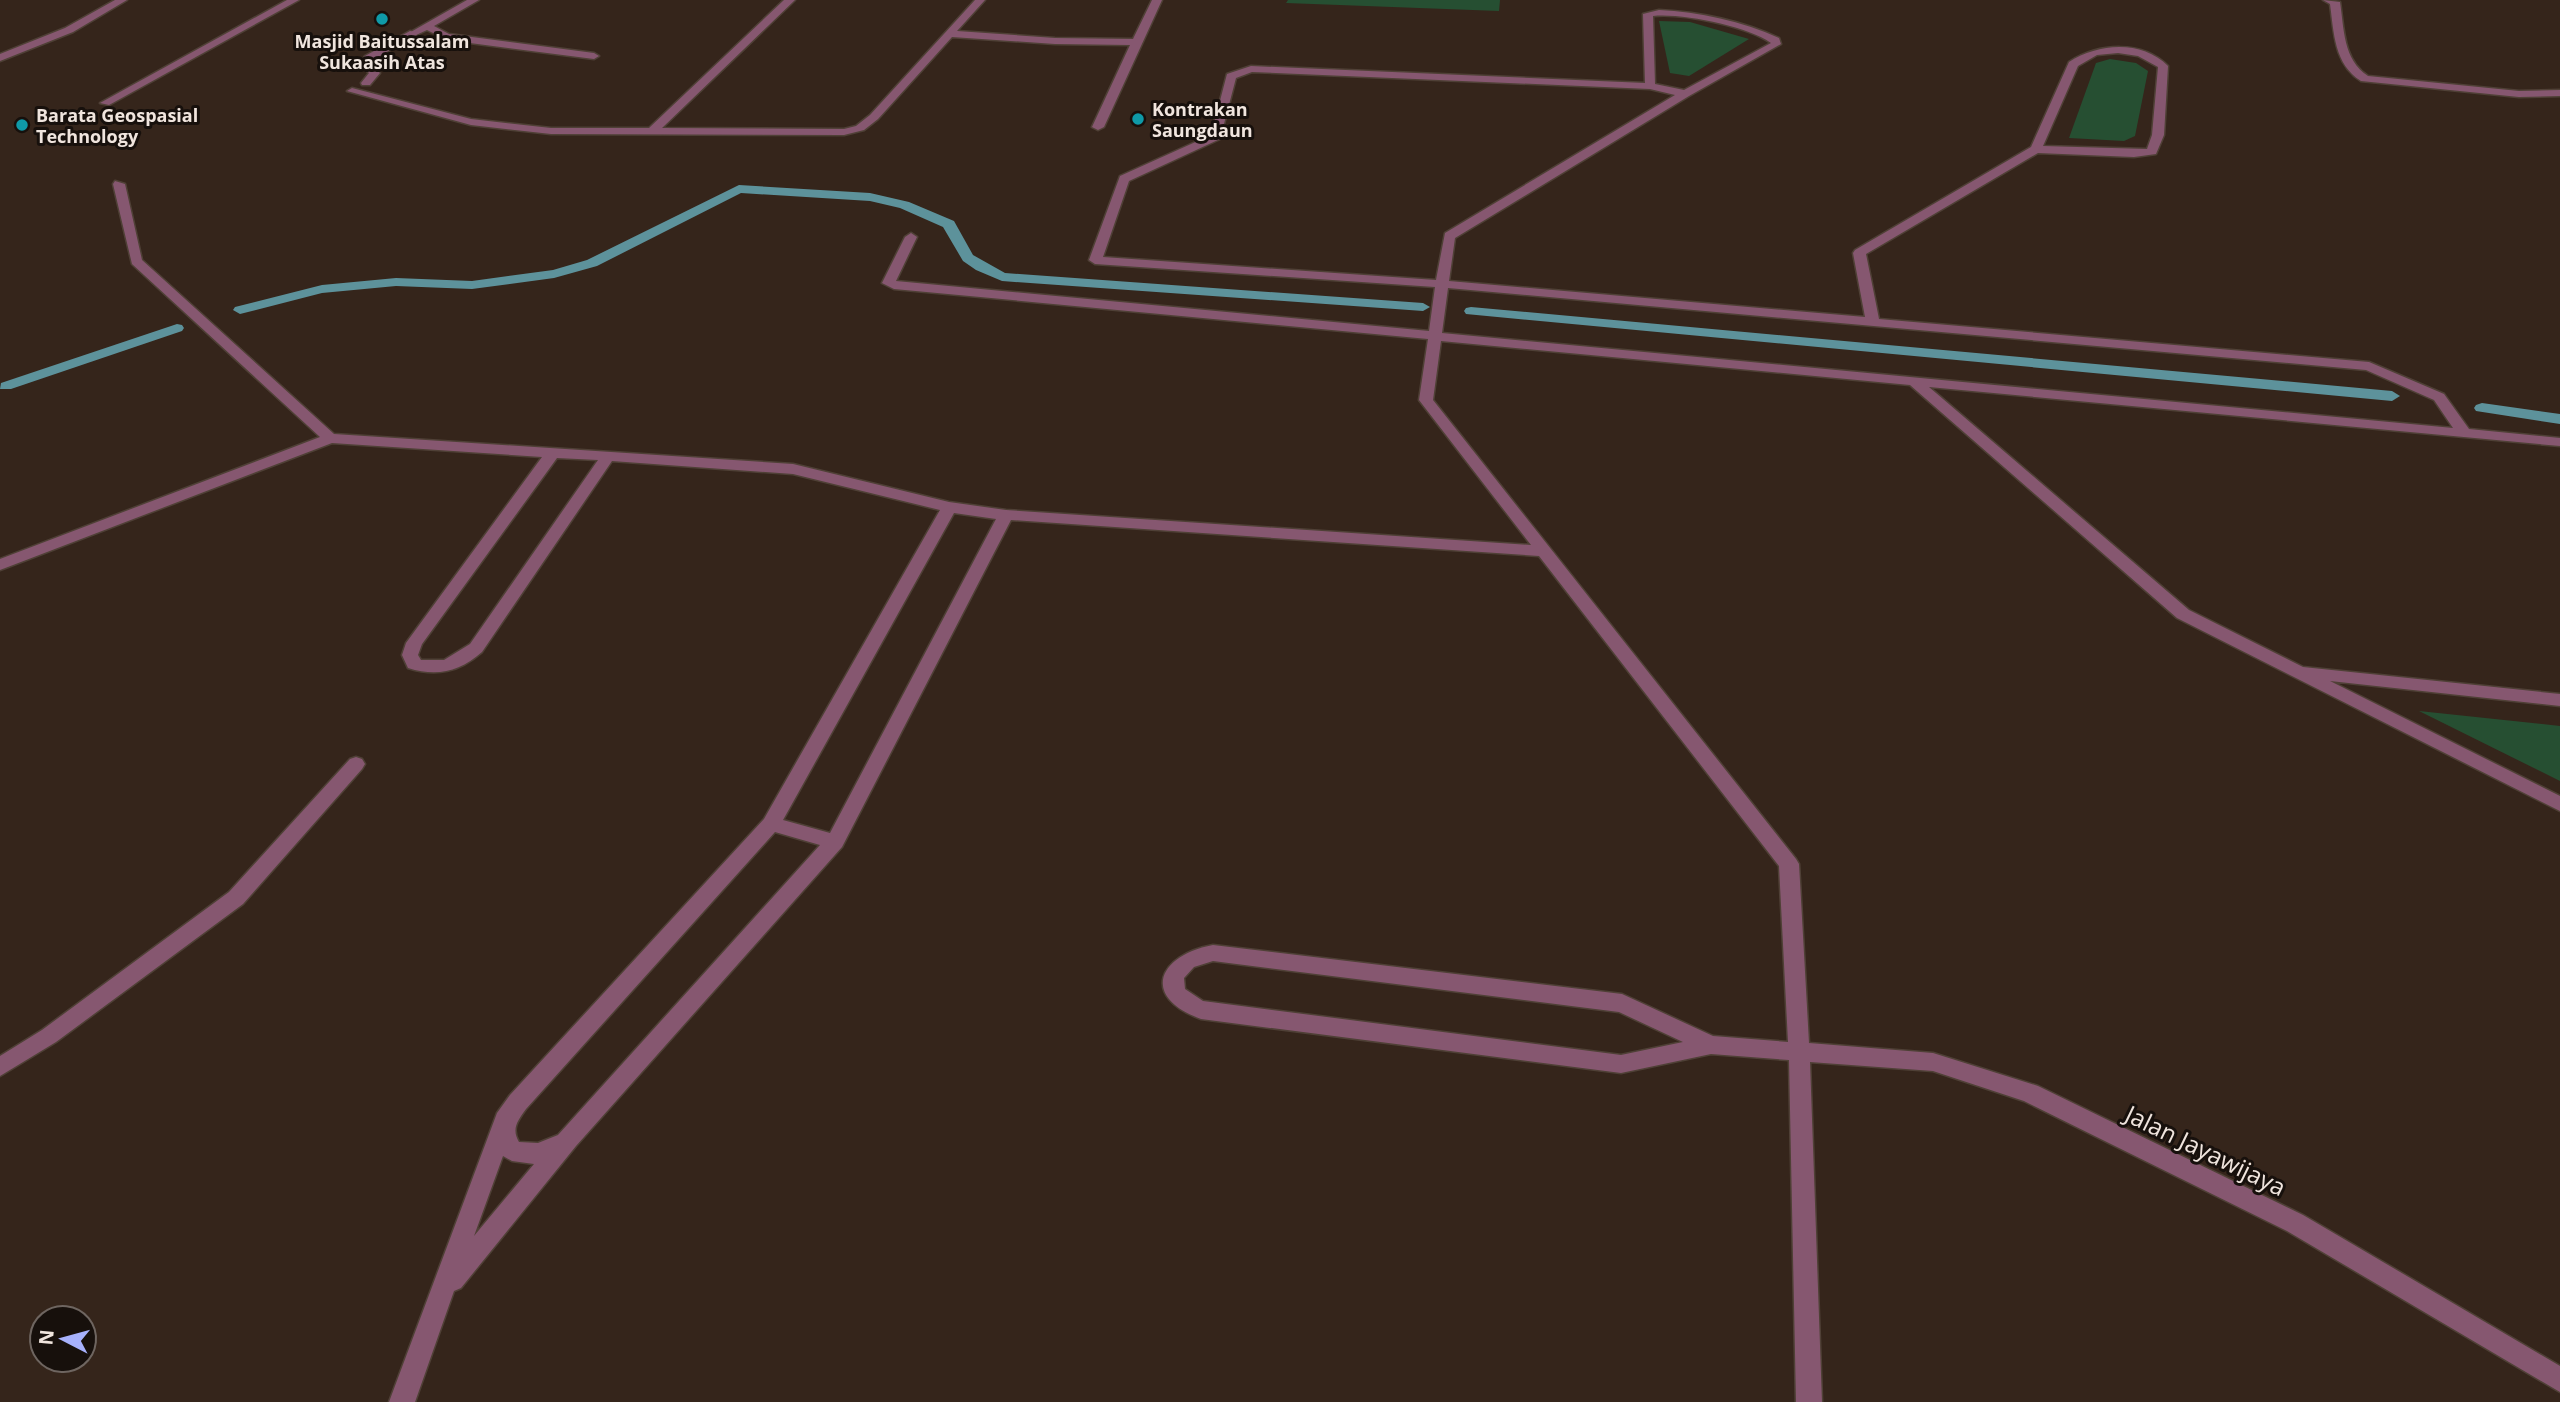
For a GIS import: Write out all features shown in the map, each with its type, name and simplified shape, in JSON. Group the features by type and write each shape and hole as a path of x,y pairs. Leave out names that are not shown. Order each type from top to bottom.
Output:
{"street":[{"path":"0,58 69,30 122,0"},
{"path":"104,103 295,0"},
{"path":"464,0 473,0"},
{"path":"366,83 375,73 365,65 369,58 473,0"},
{"path":"650,133 790,0"},
{"path":"352,91 471,122 551,131 844,132 860,128 874,117 980,0"},
{"path":"1098,127 1157,0"},
{"path":"2328,0 2335,2 2345,60 2354,72 2365,79 2519,94 2538,91 2560,93"},
{"path":"1650,86 1648,14 1660,11 1681,14 1775,40 1776,44 1685,94 1449,236 1426,400 1789,864 1799,1050 1809,1402"},
{"path":"428,25 433,32 447,37 594,56"},
{"path":"951,33 1055,41 1137,42"},
{"path":"1873,322 1859,253 2036,149 2152,152 2158,135 2162,66 2154,59 2135,52 2113,50 2083,55 2073,64 2036,149"},
{"path":"1685,94 1650,86 1251,69 1231,76 1216,137 1124,179 1095,260 1443,284 2369,366 2439,397 2464,433"},
{"path":"119,184 136,261 330,438"},
{"path":"911,237 888,282 894,285 2560,442"},
{"path":"1915,382 2183,614 2560,804"},
{"path":"0,565 330,438 793,469 949,507 1006,515 1543,551"},
{"path":"552,453 414,643 410,655 414,664 428,669 446,667 463,660 476,649 607,458"},
{"path":"402,1402 505,1120 518,1102 771,824 949,507"},
{"path":"444,1290 568,1139 835,842 1006,515"},
{"path":"2298,671 2560,700"},
{"path":"0,1067 49,1036 236,898 356,764"},
{"path":"771,824 835,842"},
{"path":"1213,953 1622,1003 1711,1045 1621,1064 1201,1010 1184,1004 1175,992 1174,977 1181,964 1195,954 1213,953"},
{"name":"Jalan Jayawijaya","path":"1711,1045 1933,1062 2030,1093 2295,1223 2560,1380"},
{"path":"505,1120 504,1137 512,1151 529,1155 549,1152 568,1139"}],"green space":[{"path":"1288,0 1500,0 1499,11 1286,3"},
{"path":"1659,21 1690,22 1749,39 1689,76 1670,73"},
{"path":"2110,59 2136,63 2148,71 2135,136 2124,141 2069,138 2096,63"},
{"path":"2419,711 2560,726 2560,781"}],"waterway":[{"path":"240,310 322,289 396,282 472,285 554,274 592,263 739,189 870,197 904,205 949,224 968,258 1002,277 1423,307"},
{"path":"1471,311 2392,396"},
{"path":"6,386 177,328"},
{"path":"2482,408 2560,419"}],"place":[{"name":"Masjid Baitussalam Sukaasih Atas","path":"382,19"},
{"name":"Kontrakan Saungdaun","path":"1138,119"},
{"name":"Barata Geospasial Technology","path":"22,125"}]}
